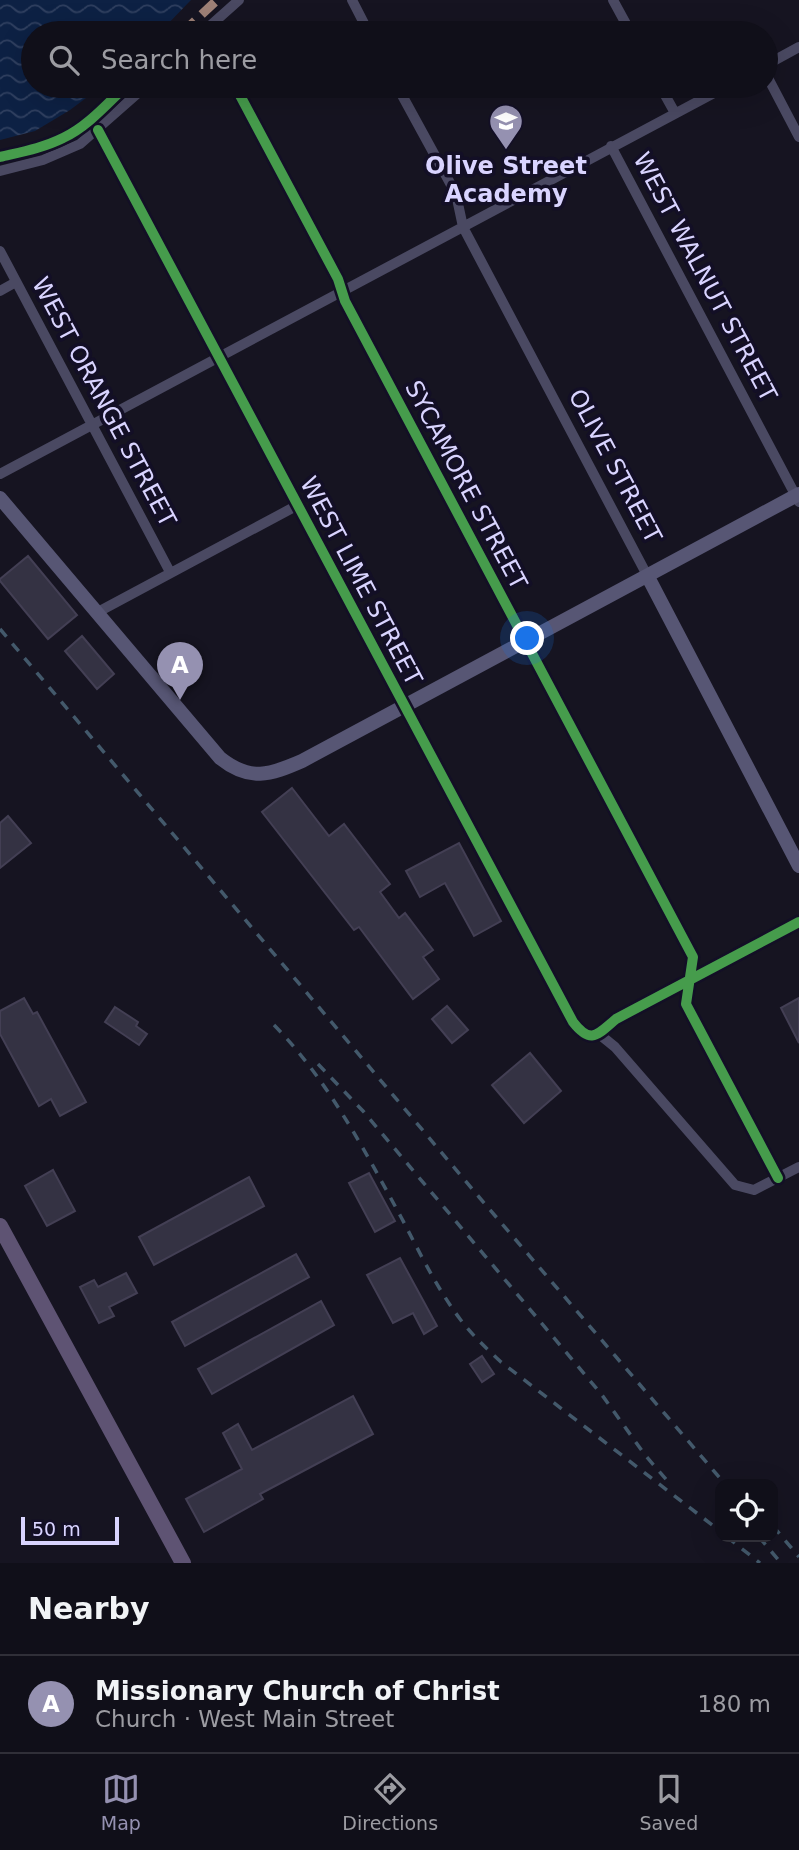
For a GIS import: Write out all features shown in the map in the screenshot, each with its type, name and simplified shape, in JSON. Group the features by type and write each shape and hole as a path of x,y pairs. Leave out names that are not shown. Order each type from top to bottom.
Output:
{"main road":[{"path":"0,498 220,758 231,767 251,774 265,775 302,761 798,498"},
{"name":"OLIVE STREET","path":"648,577 799,866"},
{"path":"0,1226 183,1563"}],"street":[{"path":"217,21 239,0"},
{"path":"352,0 363,21"},
{"path":"613,0 624,21"},
{"path":"778,58 799,47"},
{"path":"778,97 799,137"},
{"path":"0,171 43,160 80,144 133,98"},
{"name":"SYCAMORE STREET","path":"241,98 338,279 345,302 693,957 686,1004 778,1178"},
{"name":"OLIVE STREET","path":"404,98 456,194 463,227 648,577"},
{"path":"667,98 675,113"},
{"path":"0,474 704,98"},
{"name":"WEST LIME STREET","path":"98,130 573,1022 584,1035 599,1034 615,1047 735,1185 754,1190 778,1178"},
{"name":"WEST WALNUT STREET","path":"611,146 798,498"},
{"name":"WEST ORANGE STREET","path":"0,251 170,572"},
{"path":"0,291 16,282"},
{"path":"98,612 296,506"},
{"path":"599,1034 616,1019 799,922"},
{"path":"778,1178 799,1167"}],"water":[{"path":"0,0 191,0 171,21 21,21 21,98 86,98 35,131 0,140"}],"building":[{"path":"28,556 77,615 48,639 0,581"},
{"path":"82,636 114,674 97,689 65,651"},
{"path":"292,788 329,836 344,824 390,884 380,892 399,918 405,913 433,950 423,957 439,979 413,999 359,927 354,930 262,812"},
{"path":"8,816 31,843 0,868 0,823"},
{"path":"459,843 501,921 474,936 445,883 420,897 406,871"},
{"path":"24,998 33,1014 37,1012 86,1102 60,1116 51,1099 39,1106 0,1034 0,1011"},
{"path":"799,998 799,1043 781,1008"},
{"path":"447,1006 468,1030 452,1043 432,1019"},
{"path":"115,1007 138,1022 136,1026 147,1034 139,1045 105,1022"},
{"path":"530,1053 561,1091 524,1123 492,1085"},
{"path":"53,1170 75,1211 47,1226 25,1186"},
{"path":"369,1173 395,1221 375,1232 349,1183"},
{"path":"249,1177 264,1206 154,1265 139,1237"},
{"path":"296,1254 309,1277 185,1346 172,1322"},
{"path":"400,1258 437,1326 424,1334 413,1313 393,1323 367,1275"},
{"path":"126,1273 137,1293 109,1307 114,1316 99,1323 80,1287 94,1280 98,1287"},
{"path":"321,1301 334,1325 212,1394 198,1369"},
{"path":"482,1356 494,1374 482,1382 470,1364"},
{"path":"353,1396 373,1434 260,1494 263,1499 204,1532 186,1499 242,1469 223,1433 238,1424 252,1450"}],"railway":[{"path":"0,629 721,1479"},
{"path":"274,1025 311,1068 344,1116 436,1282 469,1330 501,1362 715,1527"},
{"path":"318,1064 363,1111 602,1395 645,1455 671,1485"},
{"path":"778,1532 799,1557"},
{"path":"733,1542 760,1563"},
{"path":"763,1542 781,1563"}],"marked path":[{"path":"195,21 217,0"}],"cycle path":[{"path":"0,157 40,147 72,133 114,98"},
{"path":"241,98 338,279 345,301 693,957 686,1004 778,1178"},
{"path":"98,130 579,1029 590,1035 599,1033 616,1019 799,922"}],"place":[{"name":"Olive Street Academy","path":"506,151"},
{"name":"Missionary Church of Christ","path":"180,700"}]}
